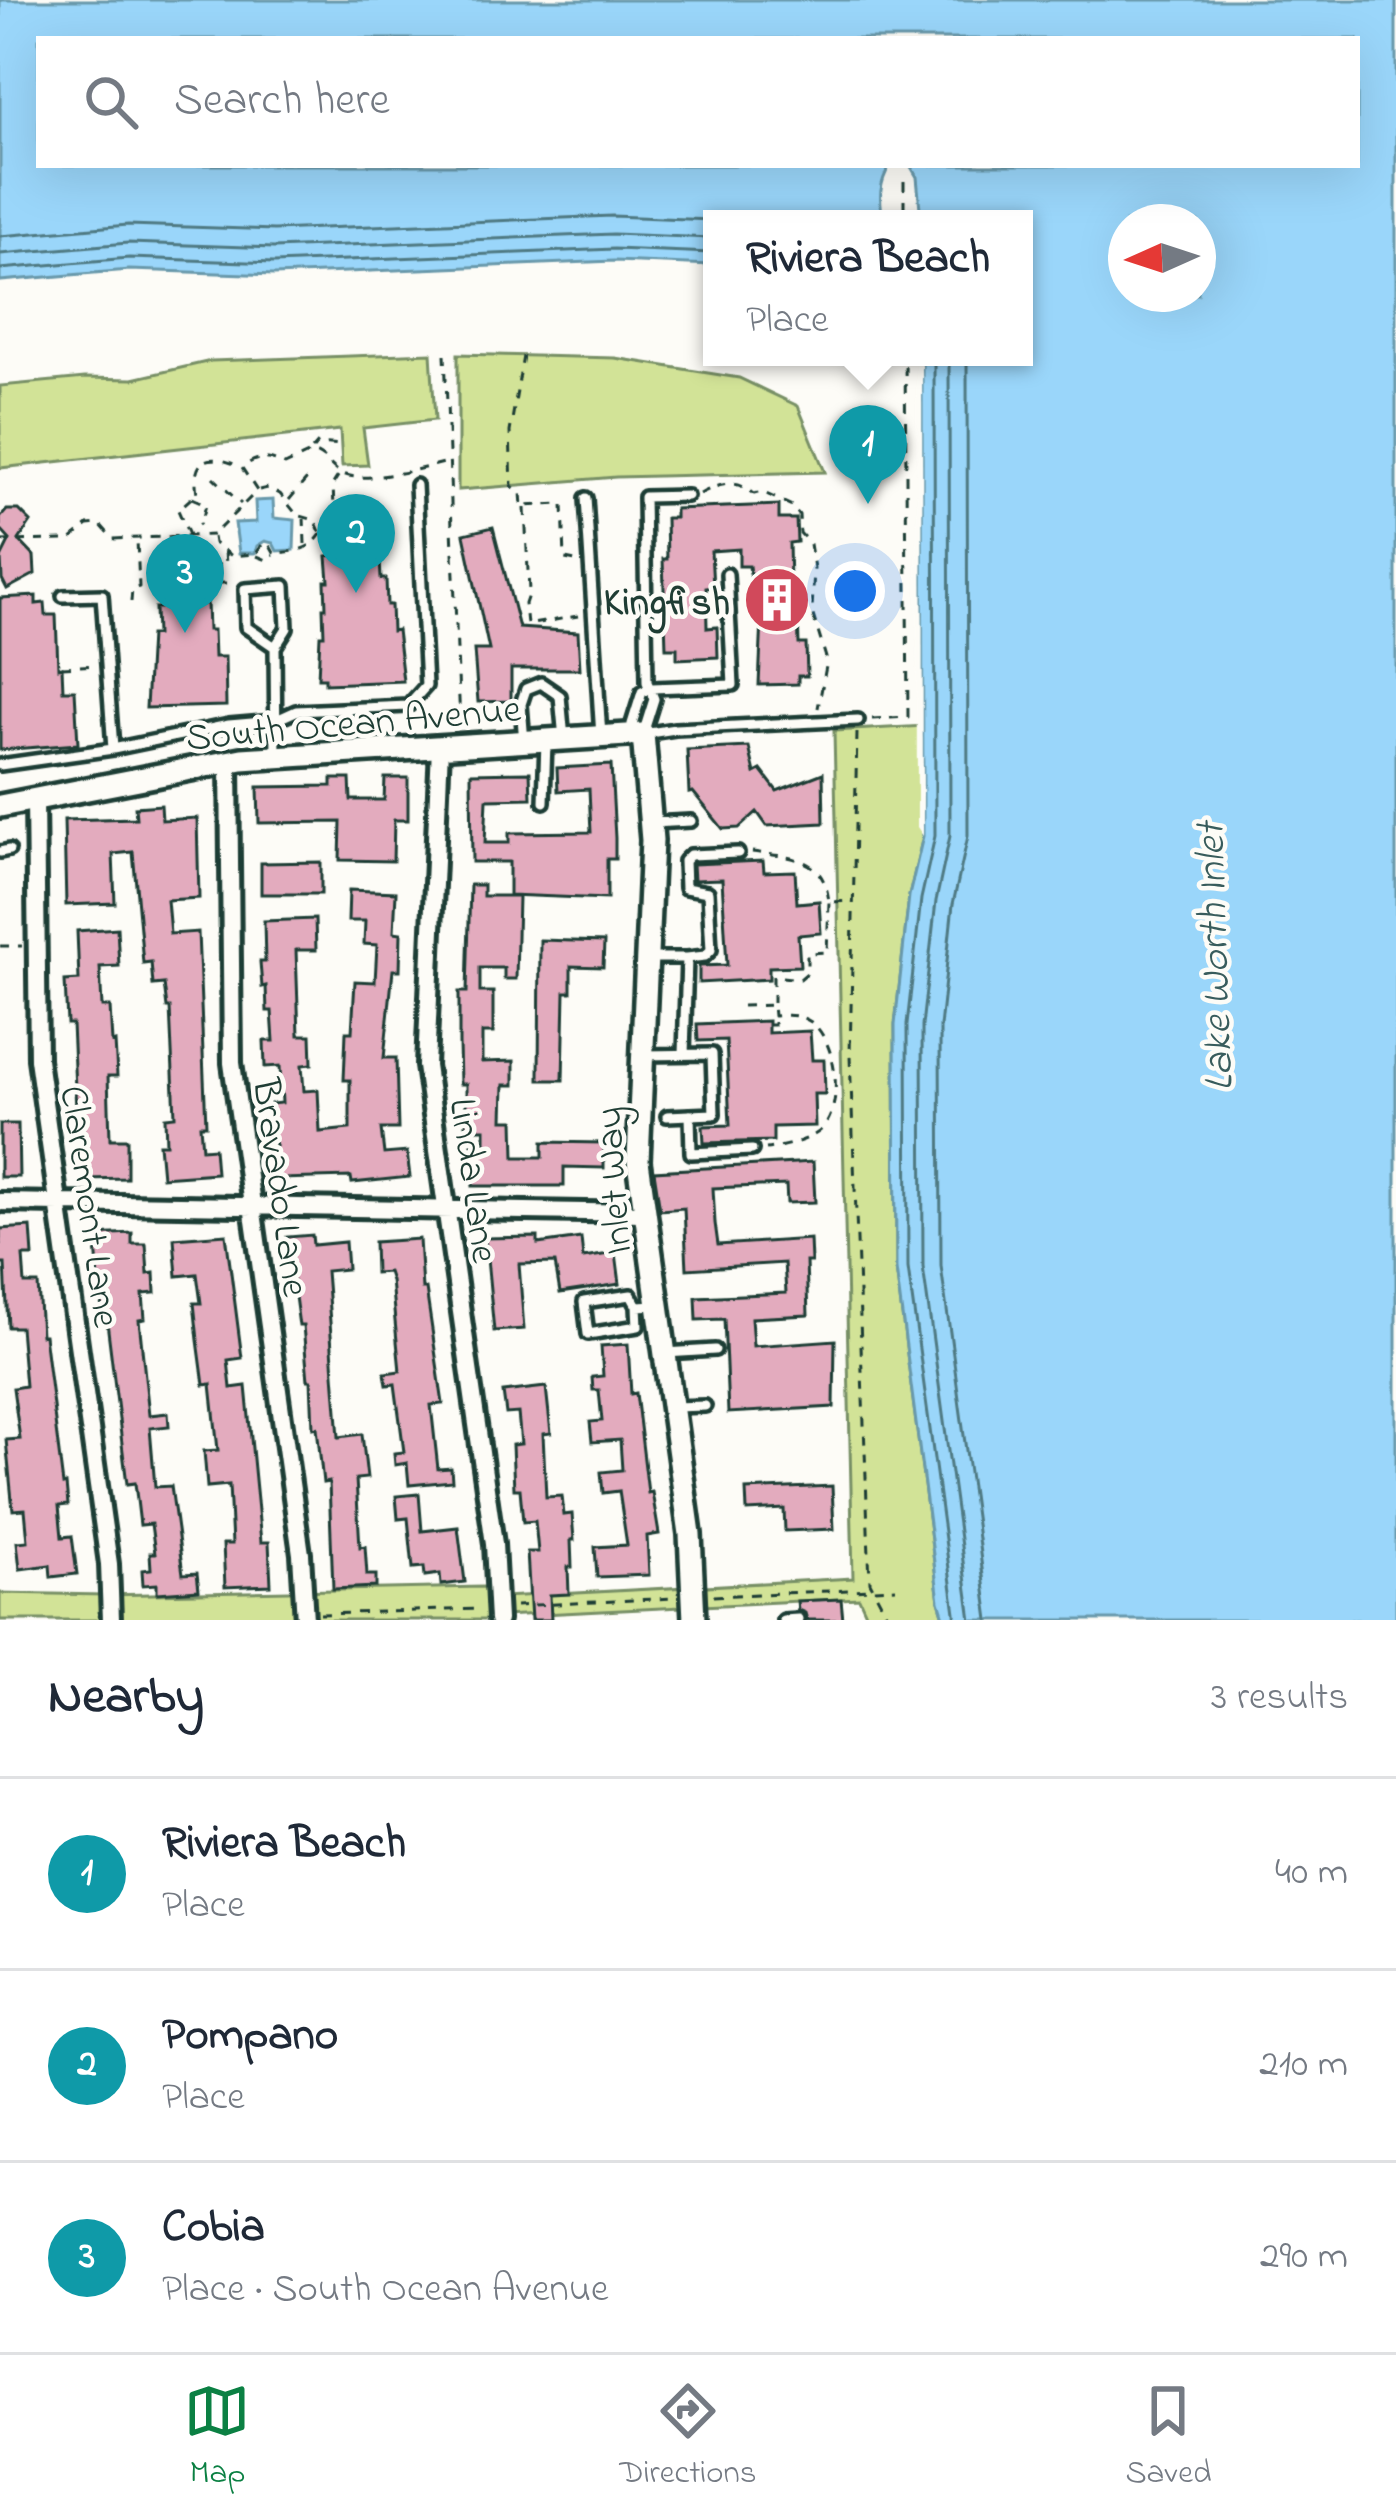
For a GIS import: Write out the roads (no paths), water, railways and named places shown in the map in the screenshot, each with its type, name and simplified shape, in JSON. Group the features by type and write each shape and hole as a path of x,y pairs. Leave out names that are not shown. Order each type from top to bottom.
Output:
{"street":[{"name":"South Ocean Avenue","path":"0,806 230,761 643,734"},
{"name":"Inlet Way","path":"643,734 651,824 638,1161 645,1213 647,1306 664,1353 690,1534 694,1620"},
{"name":"Linda Lane","path":"440,747 426,1066 494,1544 498,1614"},
{"name":"Bravado Lane","path":"230,761 232,1063 301,1554 304,1617"},
{"name":"Claremont Lane","path":"35,799 38,1059 109,1564 111,1620"},
{"path":"0,1202 645,1213"}],"lane":[{"path":"0,765 229,725 274,722 296,711 408,706 426,686 416,485"},
{"path":"652,688 647,682 644,497 687,496"},
{"path":"586,498 601,737"},
{"path":"728,574 733,685 652,688 642,692 632,724 643,734 857,720"},
{"path":"275,647 246,627 245,590 285,586 287,628 275,647 276,757"},
{"path":"63,596 103,595 112,749"},
{"path":"544,802 545,741 560,696 541,683 526,689 521,704 545,741"},
{"path":"651,824 691,821"},
{"path":"646,958 705,956 712,950 708,892 686,888 686,856 738,853"},
{"path":"685,1054 687,958"},
{"path":"642,1055 707,1053 713,1059 716,1111 667,1116"},
{"path":"690,1115 692,1153 752,1150"},
{"path":"631,1295 647,1306 638,1326 588,1334 584,1302 631,1295"},
{"path":"664,1353 715,1350"},
{"path":"672,1407 705,1406"},
{"path":"783,1620 798,1619"}],"water":[{"name":"Lake Worth Inlet","path":"0,0 1396,0 1396,1620 945,1620 896,1269 895,1025 909,896 923,836 922,366 1033,366 1033,210 920,210 912,168 1360,168 1360,36 36,36 36,168 889,168 881,191 882,210 703,210 703,265 614,261 274,275 129,270 0,281"},
{"path":"273,500 274,518 295,520 294,550 277,551 265,541 255,553 239,553 235,523 256,522 255,501"}],"place":[{"name":"Riviera Beach","path":"868,504"},
{"name":"Pompano","path":"356,593"},
{"name":"Kingfish","path":"777,600"},
{"name":"Cobia","path":"185,633"}]}
